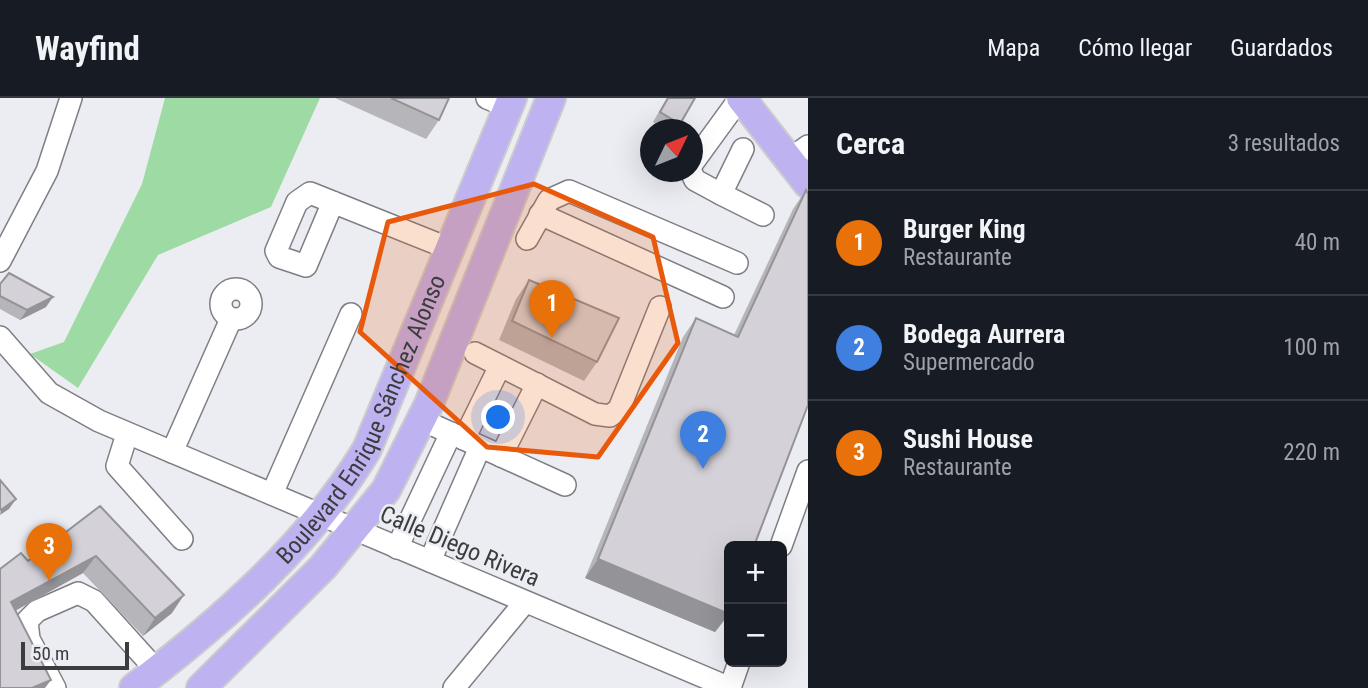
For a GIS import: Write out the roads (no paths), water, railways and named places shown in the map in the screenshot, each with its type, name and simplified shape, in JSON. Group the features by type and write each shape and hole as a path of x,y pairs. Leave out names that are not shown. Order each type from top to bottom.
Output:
{"main road":[{"name":"Boulevard Enrique Sánchez Alonso","path":"201,688 273,618 355,530 386,490 422,420 551,98"},
{"path":"741,98 808,184"},
{"path":"759,98 806,153"},
{"name":"Boulevard Enrique Sánchez Alonso","path":"134,688 222,617 286,554 349,478 367,449 450,249 502,101"}],"street":[{"path":"0,261 47,171 71,98"},
{"path":"703,149 741,98"},
{"path":"721,194 743,149"},
{"path":"699,182 762,215"},
{"path":"527,239 554,195 564,191 575,192 737,263"},
{"path":"333,202 450,249"},
{"path":"540,214 723,297"},
{"path":"475,353 595,414 606,417 619,409 660,307"},
{"path":"272,494 351,314"},
{"path":"172,452 231,319"},
{"name":"Calle Diego Rivera","path":"0,337 40,385 59,402 127,434 730,688"},
{"path":"397,548 465,440 500,366"},
{"path":"501,456 537,384"},
{"path":"422,420 565,485"},
{"path":"127,434 117,466 182,539"},
{"path":"430,561 465,440"},
{"path":"783,541 808,471"},
{"path":"55,688 29,639 27,621 37,611 79,593 91,598 157,671"},
{"path":"454,688 525,602"},
{"path":"730,688 737,667"}],"place":[{"name":"Burger King","path":"552,338"},
{"name":"Bodega Aurrera","path":"703,469"},
{"name":"Sushi House","path":"49,581"}]}
